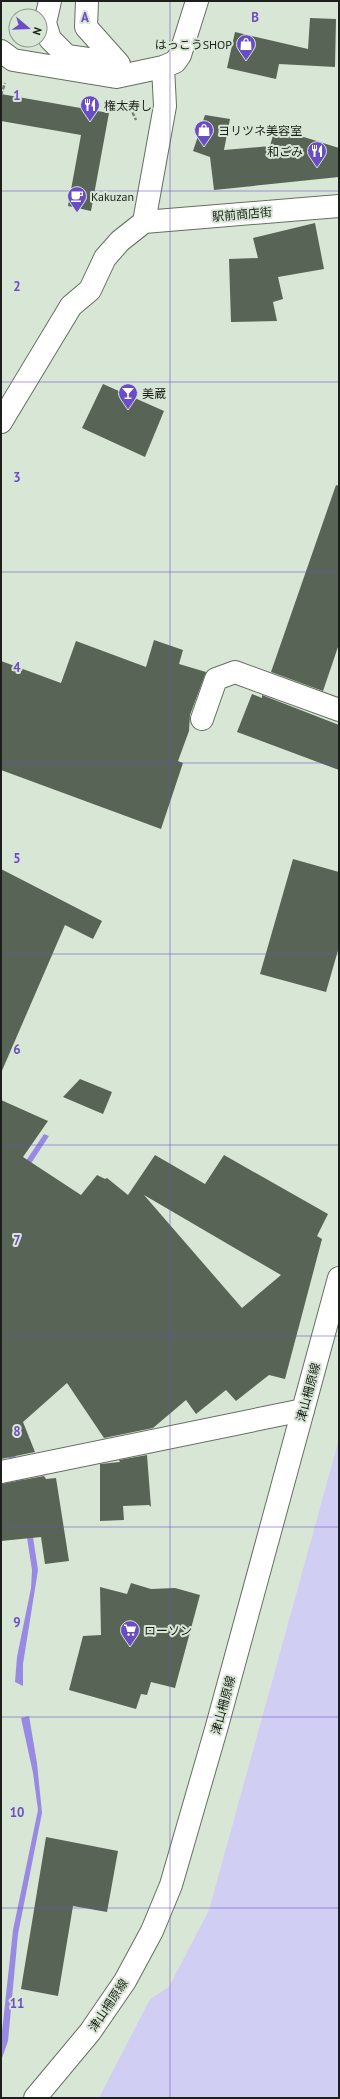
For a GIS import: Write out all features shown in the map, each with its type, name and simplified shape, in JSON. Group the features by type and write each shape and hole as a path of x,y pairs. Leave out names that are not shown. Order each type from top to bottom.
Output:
{"street":[{"path":"50,1 46,23 50,39 68,56 156,68"},
{"path":"87,1 86,28 119,64"},
{"path":"1,51 13,60 116,77 156,68 175,62 180,55 197,1"},
{"path":"1,422 71,306 90,290 105,258 120,241 144,222 165,106 156,68"},
{"name":"駅前商店街","path":"144,222 339,206"},
{"path":"202,719 216,679 235,672 339,710"},
{"name":"津山柵原線","path":"35,2098 90,2032 125,1981 152,1931 171,1885 217,1726 339,1278"},
{"path":"12,1469 303,1410"}],"path":[{"path":"1,95 7,77"},
{"path":"111,101 131,109 138,123"}],"shaded area":[{"path":"44,1134 49,1136 1,1209 1,1198"},
{"path":"1,1419 24,1478 38,1570 23,1664 23,1686 15,1682 17,1657 31,1588 32,1570 18,1479 1,1440"},
{"path":"339,1439 339,2098 99,2098 150,1999 169,1987 209,1910"},
{"path":"29,1716 37,1763 42,1813 18,1934 8,2041 1,2061 1,2041 13,1930 38,1810 33,1773 21,1718"}],"building":[{"path":"310,18 336,19 335,67 279,64 276,79 227,68 235,32 308,49"},
{"path":"1,94 109,113 91,211 68,206 81,135 1,121"},
{"path":"205,115 230,119 224,150 270,146 275,128 339,148 339,177 214,190 210,157 193,151"},
{"path":"315,223 324,269 278,277 283,299 273,302 277,321 231,322 229,259 258,258 253,238"},
{"path":"103,384 164,411 145,457 82,428"},
{"path":"336,485 339,486 339,644 323,691 271,672"},
{"path":"154,640 183,650 179,664 206,672 190,715 189,731 178,761 183,763 161,829 1,770 1,661 61,683 76,641 146,667"},
{"path":"252,694 262,698 262,695 339,725 339,770 237,732"},
{"path":"293,859 339,872 339,947 326,992 260,974"},
{"path":"1,869 102,921 93,939 65,925 1,1073"},
{"path":"80,1079 112,1092 103,1114 63,1097"},
{"path":"1,1100 48,1121 23,1157 81,1195 97,1175 105,1179 107,1178 128,1195 155,1155 205,1184 224,1155 328,1214 317,1236 322,1239 285,1379 269,1375 236,1401 226,1390 196,1414 186,1400 153,1428 104,1438 67,1383 23,1422 35,1452 1,1459","holes":["144,1195 281,1275 242,1308"]},
{"path":"147,1455 151,1507 149,1505 123,1506 124,1520 100,1521 100,1464 120,1462 119,1460"},
{"path":"44,1476 46,1479 56,1478 69,1561 45,1564 41,1537 1,1541 1,1484"},
{"path":"131,1583 151,1589 175,1588 200,1595 175,1688 151,1682 147,1695 141,1694 136,1709 69,1690 83,1636 101,1635 100,1587 127,1594"},
{"path":"46,1837 118,1851 107,1912 73,1906 58,1996 21,1989"}],"place":[{"name":"はっこうSHOP","path":"246,61"},
{"name":"権太寿し","path":"90,122"},
{"name":"ヨリツネ美容室","path":"204,147"},
{"name":"和ごみ","path":"317,168"},
{"name":"Kakuzan","path":"77,213"},
{"name":"美蔵","path":"128,410"},
{"name":"ローソン","path":"130,1647"}]}
